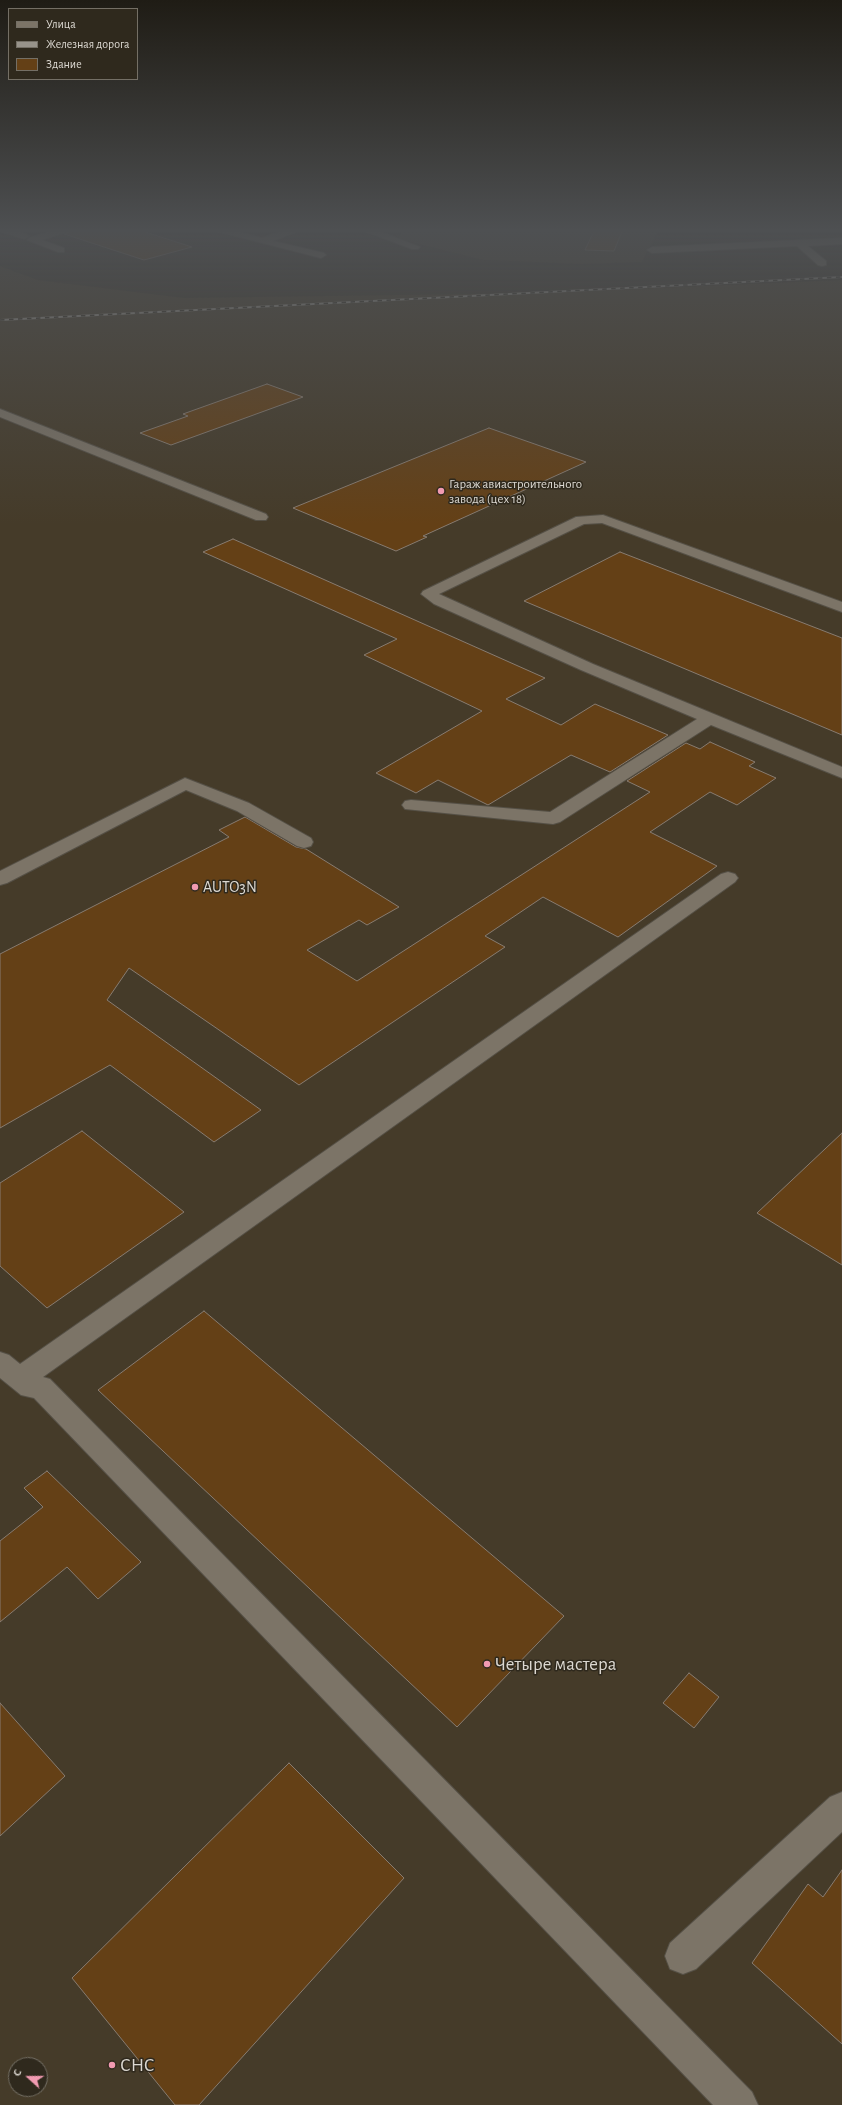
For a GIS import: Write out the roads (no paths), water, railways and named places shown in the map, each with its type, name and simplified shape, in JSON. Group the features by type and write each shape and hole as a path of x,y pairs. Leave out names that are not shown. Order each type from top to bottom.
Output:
{"lane":[{"path":"0,414 261,517"},
{"path":"842,607 603,519 581,520 428,594 439,601 587,667 842,773"},
{"path":"411,805 553,818 710,718"},
{"path":"0,879 185,783 243,807 304,842"},
{"path":"728,878 10,1371 30,1387 40,1387 739,2105"},
{"path":"683,1956 842,1809"}],"place":[{"name":"Гараж авиастроительного завода (цех 18)","path":"441,491"},
{"name":"AUTO3N","path":"195,887"},
{"name":"Четыре мастера","path":"487,1664"},
{"name":"СНС","path":"112,2065"}]}
